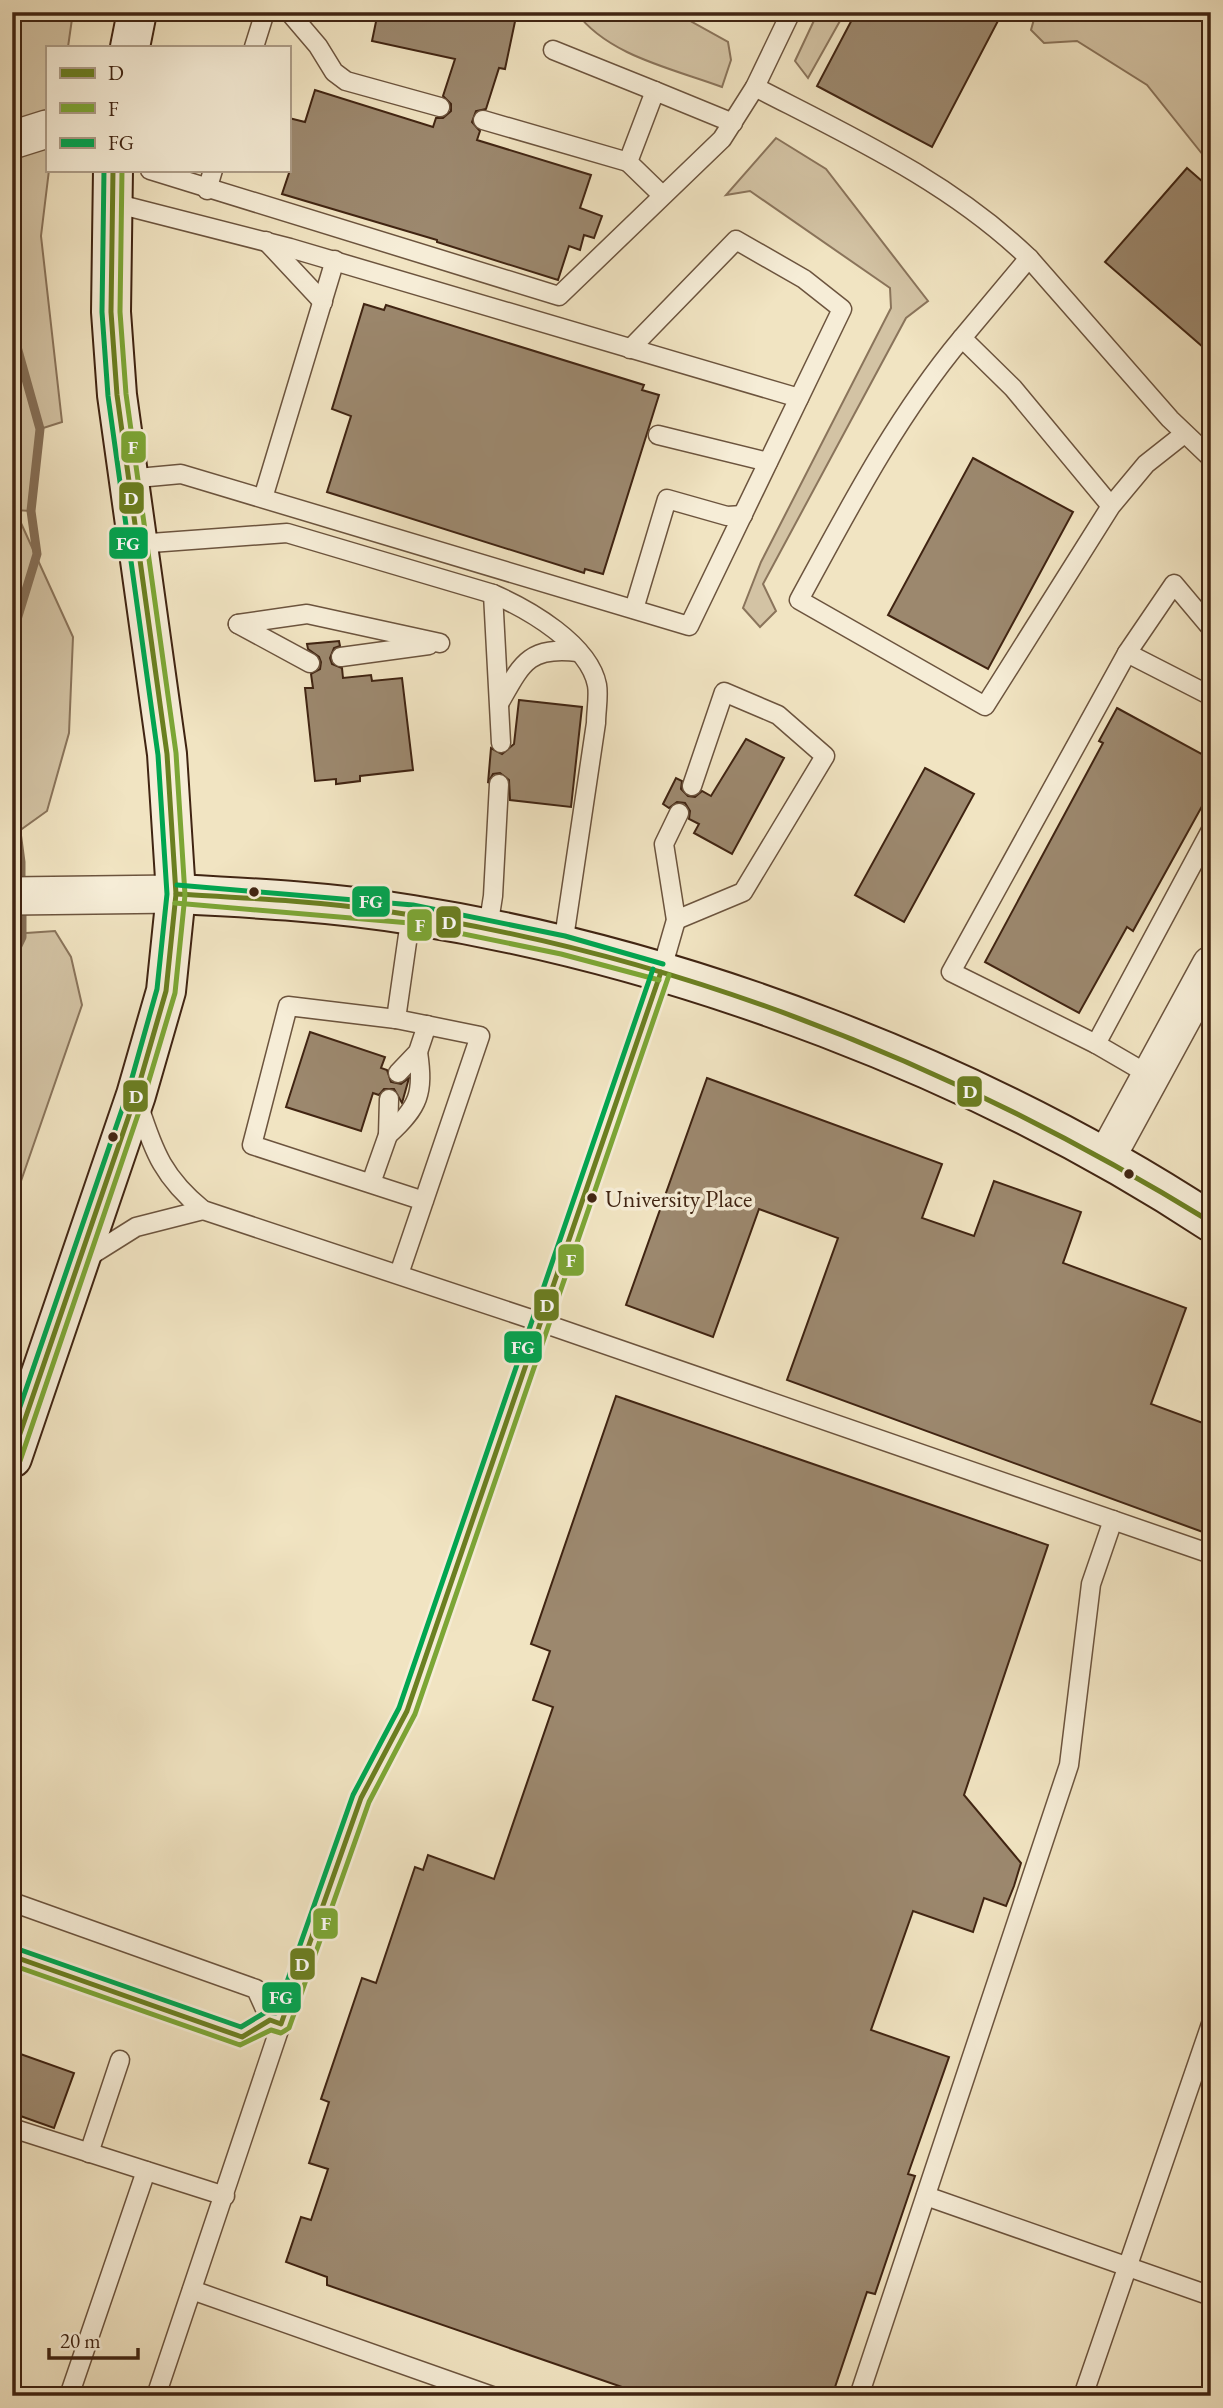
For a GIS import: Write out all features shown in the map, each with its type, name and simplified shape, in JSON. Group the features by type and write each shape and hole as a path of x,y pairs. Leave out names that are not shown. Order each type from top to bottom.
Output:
{"main road":[{"path":"130,46 137,12"},
{"path":"12,1458 136,1095 166,991 176,894 167,754 127,479 111,312 111,186"},
{"path":"176,894 411,914 563,945 661,972 798,1019 912,1064 1011,1108 1107,1158 1211,1222"}],"street":[{"path":"12,140 46,129"},
{"path":"12,896 176,894"},
{"path":"1107,1158 1211,965"}],"lane":[{"path":"254,46 265,12"},
{"path":"289,12 318,46 334,72 346,81 439,107"},
{"path":"156,172 207,190 559,296 722,139 755,87 791,12"},
{"path":"552,50 733,123"},
{"path":"755,87 928,177 1004,233 1029,257 1184,434 1211,458"},
{"path":"628,162 656,91"},
{"path":"483,120 628,162 662,195"},
{"path":"207,190 212,172"},
{"path":"111,186 266,241 799,398"},
{"path":"127,479 181,474 689,626 842,309 804,279 736,240 630,349"},
{"path":"266,241 323,302"},
{"path":"1029,257 928,379 848,511 799,600 985,706 1111,506 1146,464 1184,434"},
{"path":"264,498 335,260"},
{"path":"962,338 1013,388 1111,506"},
{"path":"658,435 768,462"},
{"path":"634,609 667,499 727,516 743,515"},
{"path":"137,544 288,533 493,594 520,605 556,631 592,670 597,686 596,723 563,945"},
{"path":"1151,1076 1096,1044 951,972 1127,653 1174,583 1211,628"},
{"path":"493,594 501,743"},
{"path":"310,663 238,624 307,614 440,643 341,657"},
{"path":"500,702 518,669 528,659 554,649 578,652"},
{"path":"1127,653 1211,696"},
{"path":"676,920 743,892 825,756 778,715 724,692 692,786"},
{"path":"488,928 493,896 499,784"},
{"path":"160,2395 192,2290 225,2196 276,2022 361,1798 407,1711 481,1504 540,1322 661,972 676,920 664,844 679,813"},
{"path":"1096,1044 1211,830"},
{"path":"396,1019 411,914"},
{"path":"399,1274 424,1201 480,1035 396,1019 288,1006 252,1145 424,1201"},
{"path":"398,1073 418,1052 427,1026"},
{"path":"388,1135 412,1113 422,1082 418,1052"},
{"path":"136,1095 154,1153 169,1179 203,1210 540,1322 1211,1554"},
{"path":"371,1184 388,1135 389,1099"},
{"path":"79,1263 136,1227 203,1210"},
{"path":"859,2396 1069,1765 1091,1584 1113,1520"},
{"path":"12,1902 256,1989 276,2022"},
{"path":"12,1955 242,2036 276,2022"},
{"path":"1083,2396 1211,2024"},
{"path":"89,2153 120,2060"},
{"path":"12,2128 225,2196"},
{"path":"69,2396 146,2171"},
{"path":"926,2196 1211,2296"},
{"path":"192,2290 492,2396"}],"shaded area":[{"path":"12,12 73,12 68,46 46,46 46,172 49,172 41,236 62,422 40,429 31,511 15,510 73,637 69,733 47,811 12,836"},
{"path":"576,12 674,12 728,42 731,60 722,87 663,67 624,50 589,27"},
{"path":"818,12 845,12 808,78 795,61"},
{"path":"1036,12 1211,12 1211,165 1147,85 1077,41 1044,43 1031,30"},
{"path":"776,138 826,169 928,301 906,318 763,584 776,611 760,627 743,608 761,562 891,308 890,288 750,191 726,195"},
{"path":"55,931 71,957 82,1005 12,1207 12,934"}],"building":[{"path":"378,12 517,12 505,69 499,68 486,109 476,111 472,122 480,131 477,140 591,175 580,208 602,216 594,238 584,235 580,250 569,246 558,280 437,240 282,194 290,172 290,118 305,122 315,90 433,127 436,118 443,118 451,111 451,104 443,96 455,59 372,41"},
{"path":"856,12 986,12 999,19 932,147 817,86"},
{"path":"1187,168 1211,189 1211,354 1105,262"},
{"path":"364,304 384,310 386,305 644,385 642,390 659,395 603,574 585,569 584,573 327,492 351,416 332,409"},
{"path":"973,458 1073,512 988,669 888,615"},
{"path":"339,641 340,646 334,648 330,658 332,664 342,668 343,678 371,675 372,681 402,678 413,770 360,776 360,781 336,784 336,779 315,781 305,688 313,688 311,674 320,669 321,662 319,657 308,649 307,644"},
{"path":"519,700 582,707 571,807 510,800 509,780 500,773 493,774 488,783 491,748 502,754 514,744"},
{"path":"1117,708 1211,759 1211,790 1133,931 1127,927 1079,1013 985,962 1103,743 1099,741"},
{"path":"746,739 784,758 732,854 694,833 699,824 689,819 690,811 685,803 677,802 669,808 663,804 676,778 682,781 681,789 688,796 695,797 702,791 711,796"},
{"path":"925,768 974,794 904,922 855,895"},
{"path":"310,1032 385,1057 381,1068 387,1070 391,1082 401,1084 409,1078 402,1103 394,1089 384,1089 379,1095 373,1093 361,1131 286,1107"},
{"path":"707,1078 942,1164 922,1218 974,1236 994,1181 1081,1212 1063,1263 1186,1308 1151,1404 1211,1426 1211,1535 787,1380 838,1238 759,1209 713,1337 626,1305"},
{"path":"616,1396 1048,1545 964,1795 1021,1863 1014,1886 1006,1906 984,1898 973,1932 913,1911 871,2030 949,2057 908,2174 915,2176 875,2294 867,2292 832,2396 648,2396 327,2285 327,2277 286,2262 301,2217 311,2220 328,2169 309,2163 329,2102 321,2099 362,1978 376,1983 415,1867 423,1870 428,1855 494,1879 553,1707 533,1700 550,1651 531,1644"},
{"path":"12,2051 74,2073 54,2128 12,2113"}],"waterway":[{"path":"12,329 40,429 31,511 37,554 12,636"},
{"path":"12,794 21,862 21,889"},
{"path":"12,958 22,937 22,903"}],"transit line":[{"name":"FG","path":"12,1430 128,1092 157,989 167,894 158,755 108,396 102,312 104,172"},
{"name":"D","path":"12,1457 136,1095 166,991 176,894 167,754 117,395 111,312 113,172"},
{"name":"F","path":"20,1461 144,1097 175,993 185,895 176,753 126,394 120,312 122,172"},
{"name":"FG","path":"177,885 413,905 565,936 663,964"},
{"name":"D","path":"176,894 307,902 385,911 495,930 603,956 709,987 814,1024 916,1066 1115,1166 1211,1222"},
{"name":"F","path":"175,903 410,923 561,954 659,980"},
{"name":"FG","path":"15,1948 241,2027 266,2012 276,2013 353,1795 399,1708 653,969"},
{"name":"D","path":"12,1956 242,2037 270,2020 281,2024 361,1798 407,1711 661,972"},
{"name":"F","path":"12,1965 240,2045 271,2030 281,2033 289,2028 369,1802 415,1714 669,975"}],"place":[{"name":"University Place","path":"592,1198"}]}
